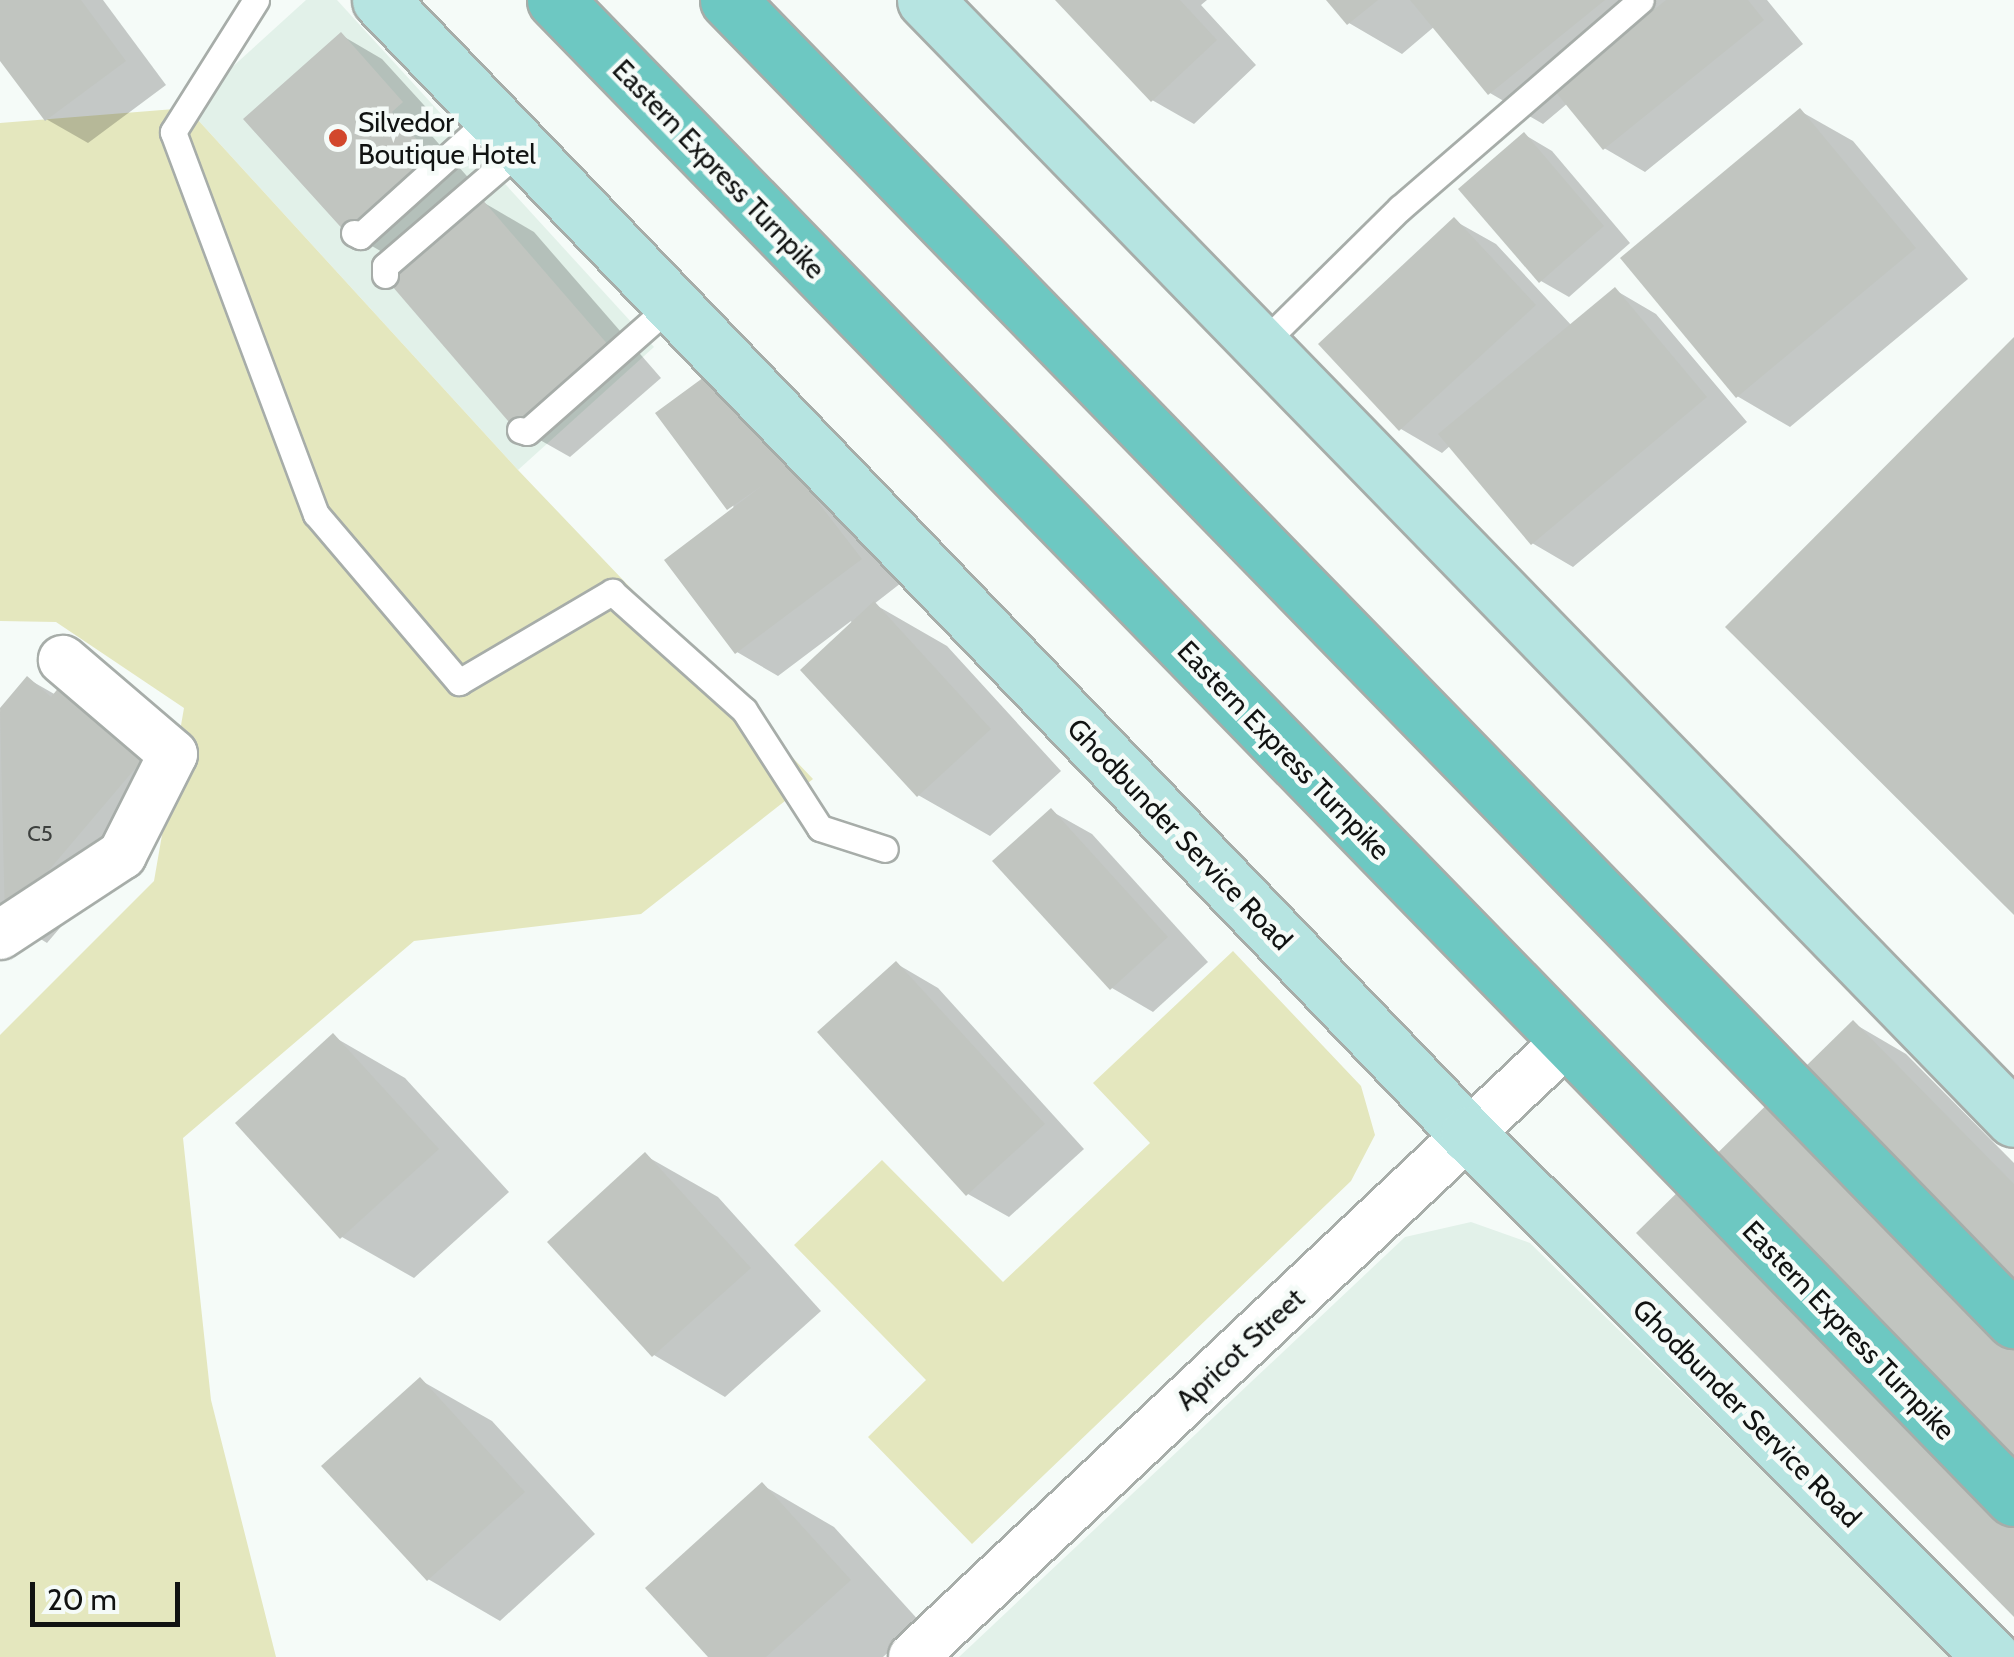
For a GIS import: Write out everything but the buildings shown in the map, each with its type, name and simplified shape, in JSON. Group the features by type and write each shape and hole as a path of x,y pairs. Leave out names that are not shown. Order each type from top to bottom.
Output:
{"main road":[{"name":"Eastern Express Turnpike","path":"555,0 2014,1498"},
{"path":"728,0 2014,1320"}],"street":[{"name":"Ghodbunder Service Road","path":"380,0 1468,1134 1992,1657"},
{"path":"925,0 2014,1119"},
{"path":"0,936 122,855 173,754 64,660"},
{"name":"Apricot Street","path":"913,1657 1567,1041"}],"lane":[{"path":"256,0 173,132 316,514 460,682 612,592 744,710 820,828 885,849"},
{"path":"1260,346 1400,208 1641,0"},
{"path":"354,233 360,236 507,132"},
{"path":"385,274 385,266 507,132"},
{"path":"520,430 527,432 672,304"}],"shaded area":[{"path":"306,0 337,0 654,347 518,470 187,108"},
{"path":"1471,1222 1530,1243 1952,1657 959,1657 1405,1237"}],"green space":[{"path":"187,108 518,470 813,779 641,914 414,941 183,1138 211,1400 276,1657 0,1657 0,1035 154,881 184,708 56,622 0,621 0,123"},
{"path":"1233,951 1361,1086 1375,1135 1351,1181 972,1544 868,1437 926,1380 794,1245 882,1160 1003,1282 1150,1143 1093,1083"}],"place":[{"name":"Silvedor Boutique Hotel","path":"338,138"}]}
